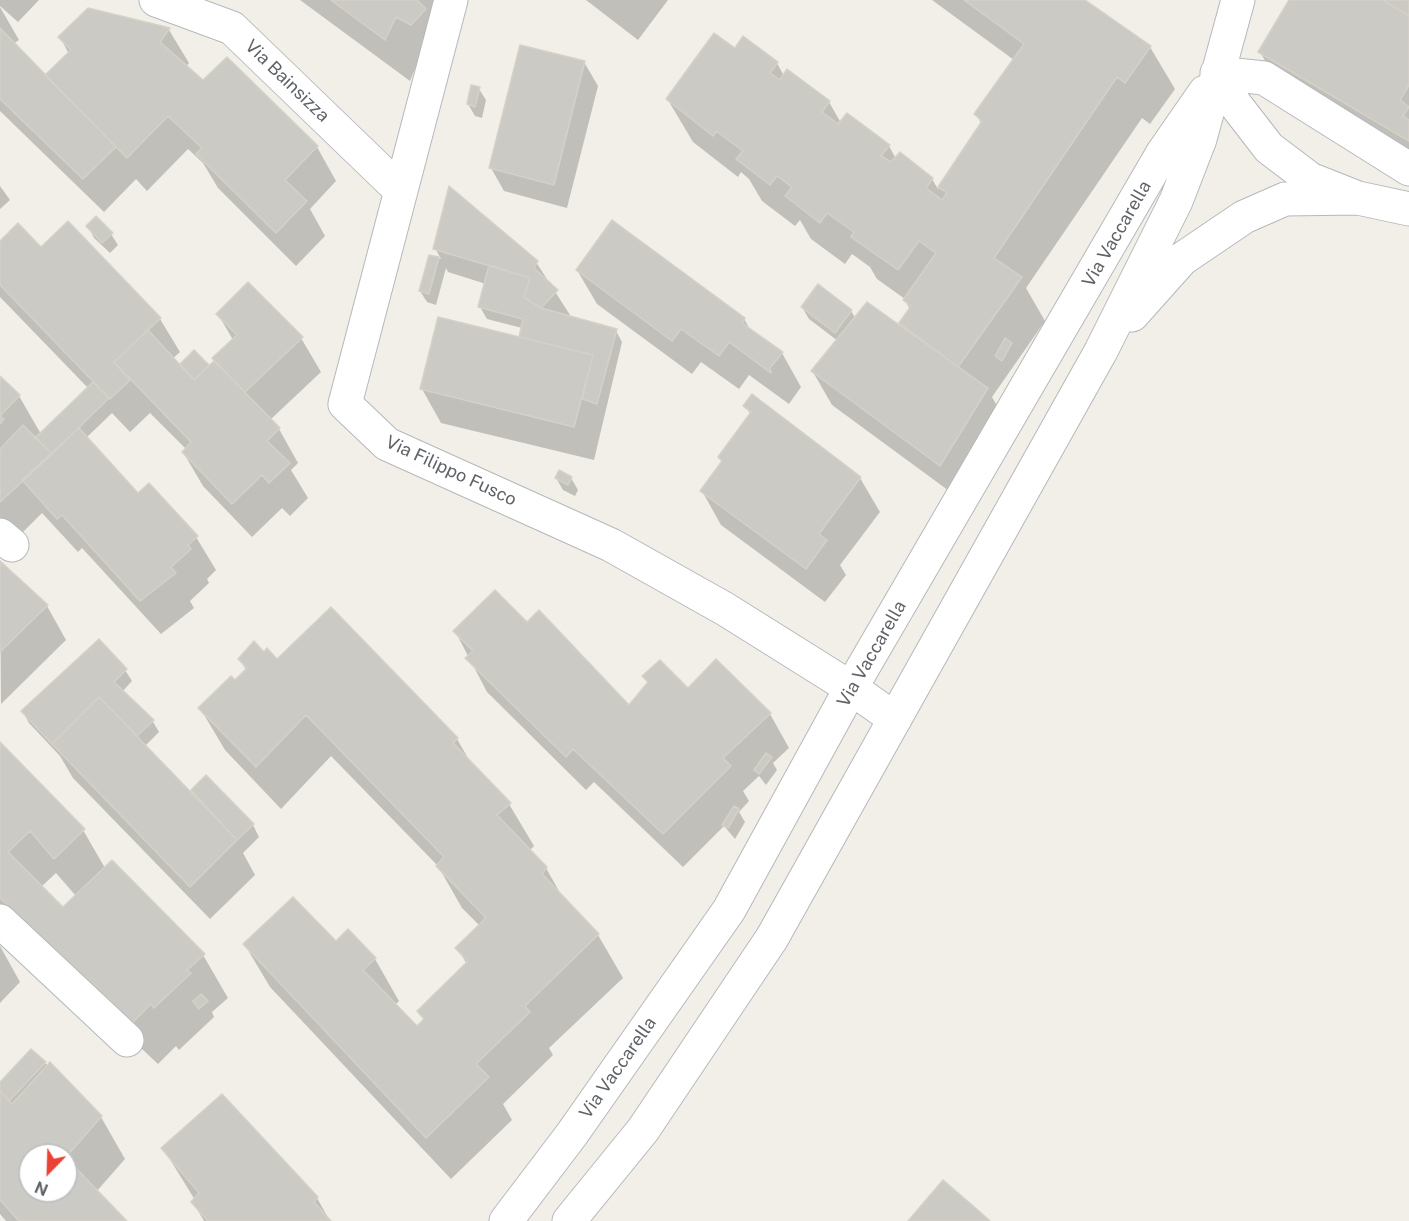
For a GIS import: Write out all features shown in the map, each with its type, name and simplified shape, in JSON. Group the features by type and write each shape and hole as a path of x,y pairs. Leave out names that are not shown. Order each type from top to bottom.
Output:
{"street":[{"name":"Via Bainsizza","path":"156,0 232,28 399,189"},
{"name":"Via Filippo Fusco","path":"451,0 399,189 345,404 387,444 612,545 725,609 852,688 895,719"},
{"name":"Via Vaccarella","path":"569,1221 643,1130 772,938 1101,351 1176,201 1200,139 1238,0"},
{"name":"Via Vaccarella","path":"506,1221 572,1134 729,910 852,688 1162,154 1217,73"},
{"path":"1217,73 1264,78 1409,169"},
{"path":"1217,73 1235,104 1269,148 1310,180 1358,198 1409,209"},
{"path":"1101,351 1182,259 1244,217 1285,199 1358,198"},
{"path":"0,921 127,1040"}],"building":[{"path":"331,0 417,0 426,9 411,25 396,17 385,40"},
{"path":"964,0 1085,0 1151,46 1125,83 1117,77 994,258 1022,277 958,367 899,323 911,306 903,300 936,253 919,241 898,270 851,237 854,232 827,213 820,223 785,196 792,187 777,176 770,185 736,159 743,151 716,131 713,136 666,99 714,33 735,48 743,36 778,62 770,73 780,80 787,69 830,101 822,112 838,124 847,113 890,145 881,156 891,162 900,152 933,178 926,188 942,200 947,193 938,187 982,121 974,114 1024,44"},
{"path":"1289,0 1383,0 1409,16 1409,85 1400,100 1409,107 1403,116 1409,120 1409,141 1258,52"},
{"path":"1383,0 1409,0 1409,16"},
{"path":"88,8 170,28 160,42 203,80 227,57 318,146 285,180 307,201 276,233 196,154 202,148 168,116 127,158 45,75 71,50 58,37"},
{"path":"0,28 116,147 83,179 0,99"},
{"path":"520,45 585,61 554,185 489,168"},
{"path":"471,85 480,87 475,107 467,104"},
{"path":"449,186 538,261 534,268 558,290 541,308 524,297 530,278 433,249"},
{"path":"96,216 113,233 102,243 86,226"},
{"path":"612,220 745,318 742,323 783,352 770,368 771,373 729,342 719,356 681,329 672,341 576,270"},
{"path":"68,221 161,318 114,362 130,380 110,399 0,285 0,241 18,223 41,247"},
{"path":"429,255 439,257 429,294 419,291"},
{"path":"489,265 530,278 524,297 541,308 617,329 597,404 582,399 593,355 519,337 523,319 478,307"},
{"path":"248,282 303,337 245,392 212,358 237,335 216,314"},
{"path":"818,284 852,310 835,333 801,307"},
{"path":"867,302 988,388 940,466 811,371"},
{"path":"438,317 593,355 574,427 420,389"},
{"path":"148,330 194,380 214,361 280,428 267,441 290,463 269,483 262,475 232,504 182,452 191,442 114,362"},
{"path":"1005,338 1012,343 1002,361 995,356"},
{"path":"194,350 209,365 194,380 180,364"},
{"path":"0,376 20,395 0,416"},
{"path":"93,382 109,398 52,454 35,438"},
{"path":"752,394 861,477 819,534 827,540 806,569 700,491 722,461 718,457 751,412 743,406"},
{"path":"23,425 52,454 0,502 0,449"},
{"path":"79,428 138,493 149,483 198,536 188,545 191,549 171,567 176,573 140,601 62,515 57,519 22,480"},
{"path":"559,470 572,477 568,485 555,478"},
{"path":"0,561 48,605 0,652"},
{"path":"495,590 527,622 539,610 629,705 648,682 642,676 660,660 688,688 716,659 771,713 723,758 731,766 663,834 573,749 566,757 465,658 473,651 453,631"},
{"path":"331,607 458,738 453,743 511,803 497,815 547,867 542,874 599,934 525,1006 530,1012 476,1064 489,1077 426,1138 243,944 293,897 336,941 348,929 376,958 363,970 417,1026 424,1019 417,1011 468,961 455,948 486,918 436,866 444,857 306,715 256,767 198,708 231,676 235,680 247,668 238,659 254,641 264,652 267,648 277,659"},
{"path":"99,639 127,669 114,682 154,720 137,736 99,697 52,744 21,711"},
{"path":"99,697 237,840 190,887 52,744"},
{"path":"0,742 85,829 54,859 30,831 8,852 63,907 112,860 205,954 187,970 191,973 154,1008 151,1004 133,1022 0,898"},
{"path":"766,753 772,757 759,774 754,770"},
{"path":"206,775 254,824 237,840 191,790"},
{"path":"734,806 739,809 728,828 722,825"},
{"path":"201,994 208,1001 199,1009 193,1001"},
{"path":"31,1049 46,1062 9,1101 0,1091 0,1082"},
{"path":"50,1062 102,1116 78,1143 18,1143 18,1203 78,1203 78,1170 127,1221 19,1221 0,1200 0,1091 12,1104"},
{"path":"222,1094 318,1197 314,1202 331,1221 208,1221 191,1202 199,1193 161,1148"},
{"path":"943,1180 979,1211 990,1221 908,1221"}]}
